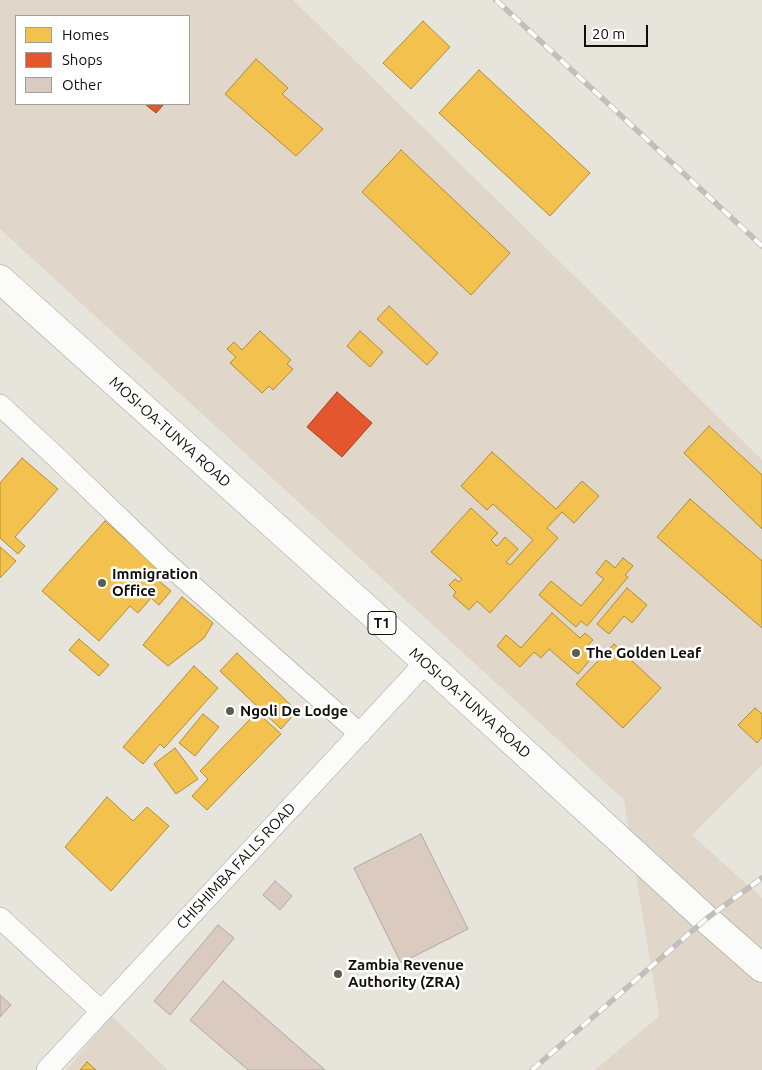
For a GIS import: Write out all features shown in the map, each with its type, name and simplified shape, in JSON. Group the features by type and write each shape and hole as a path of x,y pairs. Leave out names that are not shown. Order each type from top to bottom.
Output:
{"highway":[{"name":"MOSI-OA-TUNYA ROAD","path":"0,279 426,662 762,968"}],"street":[{"path":"0,405 162,559 360,734"},
{"name":"CHISHIMBA FALLS ROAD","path":"47,1070 426,662"},
{"path":"0,918 101,1011"}],"shaded area":[{"path":"0,0 293,0 762,460 762,765 692,835 762,898 762,1070 595,1070 659,1016 624,800 0,229"},
{"path":"112,1016 168,1070 66,1070"}],"building: Homes":[{"path":"423,21 450,47 411,89 383,63"},
{"path":"256,59 288,88 282,94 323,129 296,156 225,94"},
{"path":"479,70 590,173 550,216 439,113"},
{"path":"401,150 510,253 471,295 362,192"},
{"path":"389,306 438,353 427,365 377,319"},
{"path":"260,331 291,360 287,364 293,369 273,390 269,386 262,393 230,363 236,357 227,349 234,342 242,350"},
{"path":"360,331 383,352 370,367 347,346"},
{"path":"709,426 762,475 762,529 684,453"},
{"path":"492,452 556,509 582,481 599,496 574,523 562,512 547,528 558,538 490,613 477,601 469,610 453,596 456,592 449,585 455,579 459,582 462,579 431,552 471,508 498,533 491,540 497,546 505,537 518,549 506,562 510,565 533,540 493,504 487,510 461,486"},
{"path":"22,458 58,489 15,537 25,546 18,554 0,538 0,483"},
{"path":"690,499 762,561 762,628 657,537"},
{"path":"105,521 159,569 153,576 171,591 159,605 151,598 138,613 130,606 99,641 42,591"},
{"path":"0,547 16,561 0,578"},
{"path":"623,558 633,566 625,575 628,577 587,626 581,621 576,627 539,595 551,581 581,606 604,579 596,573 606,560 615,568"},
{"path":"627,588 647,605 632,623 624,616 609,634 597,624"},
{"path":"182,597 213,623 204,638 168,666 143,645"},
{"path":"552,613 580,638 585,633 593,640 588,645 597,652 578,674 549,649 541,658 534,652 520,667 497,646 506,635 521,648"},
{"path":"79,639 109,665 99,676 69,650"},
{"path":"614,644 661,688 623,728 576,684"},
{"path":"237,653 297,711 281,729 220,671"},
{"path":"194,666 218,688 164,748 160,744 143,764 123,747"},
{"path":"755,708 762,714 762,737 757,743 738,725"},
{"path":"257,712 281,734 207,810 192,796 208,779 200,771"},
{"path":"203,714 219,727 195,756 179,743"},
{"path":"175,748 198,779 176,794 154,764"},
{"path":"107,797 133,821 147,807 169,826 111,891 65,847"},
{"path":"87,1062 96,1070 80,1070"}],"building: Shops":[{"path":"146,105 163,105 156,113"},
{"path":"337,392 372,423 342,457 307,427"}],"building: Other":[{"path":"421,834 468,929 401,963 354,868"},
{"path":"275,881 292,896 280,910 263,895"},
{"path":"218,925 234,938 170,1015 154,1001"},
{"path":"223,981 325,1070 248,1070 190,1020"},
{"path":"0,995 11,1005 0,1017"}],"railway":[{"path":"496,0 762,246"},
{"path":"532,1070 706,919 762,878"}],"place":[{"name":"Immigration Office","path":"102,583"},
{"name":"The Golden Leaf","path":"576,653"},
{"name":"Ngoli De Lodge","path":"230,711"},
{"name":"Zambia Revenue Authority (ZRA)","path":"338,974"}]}
